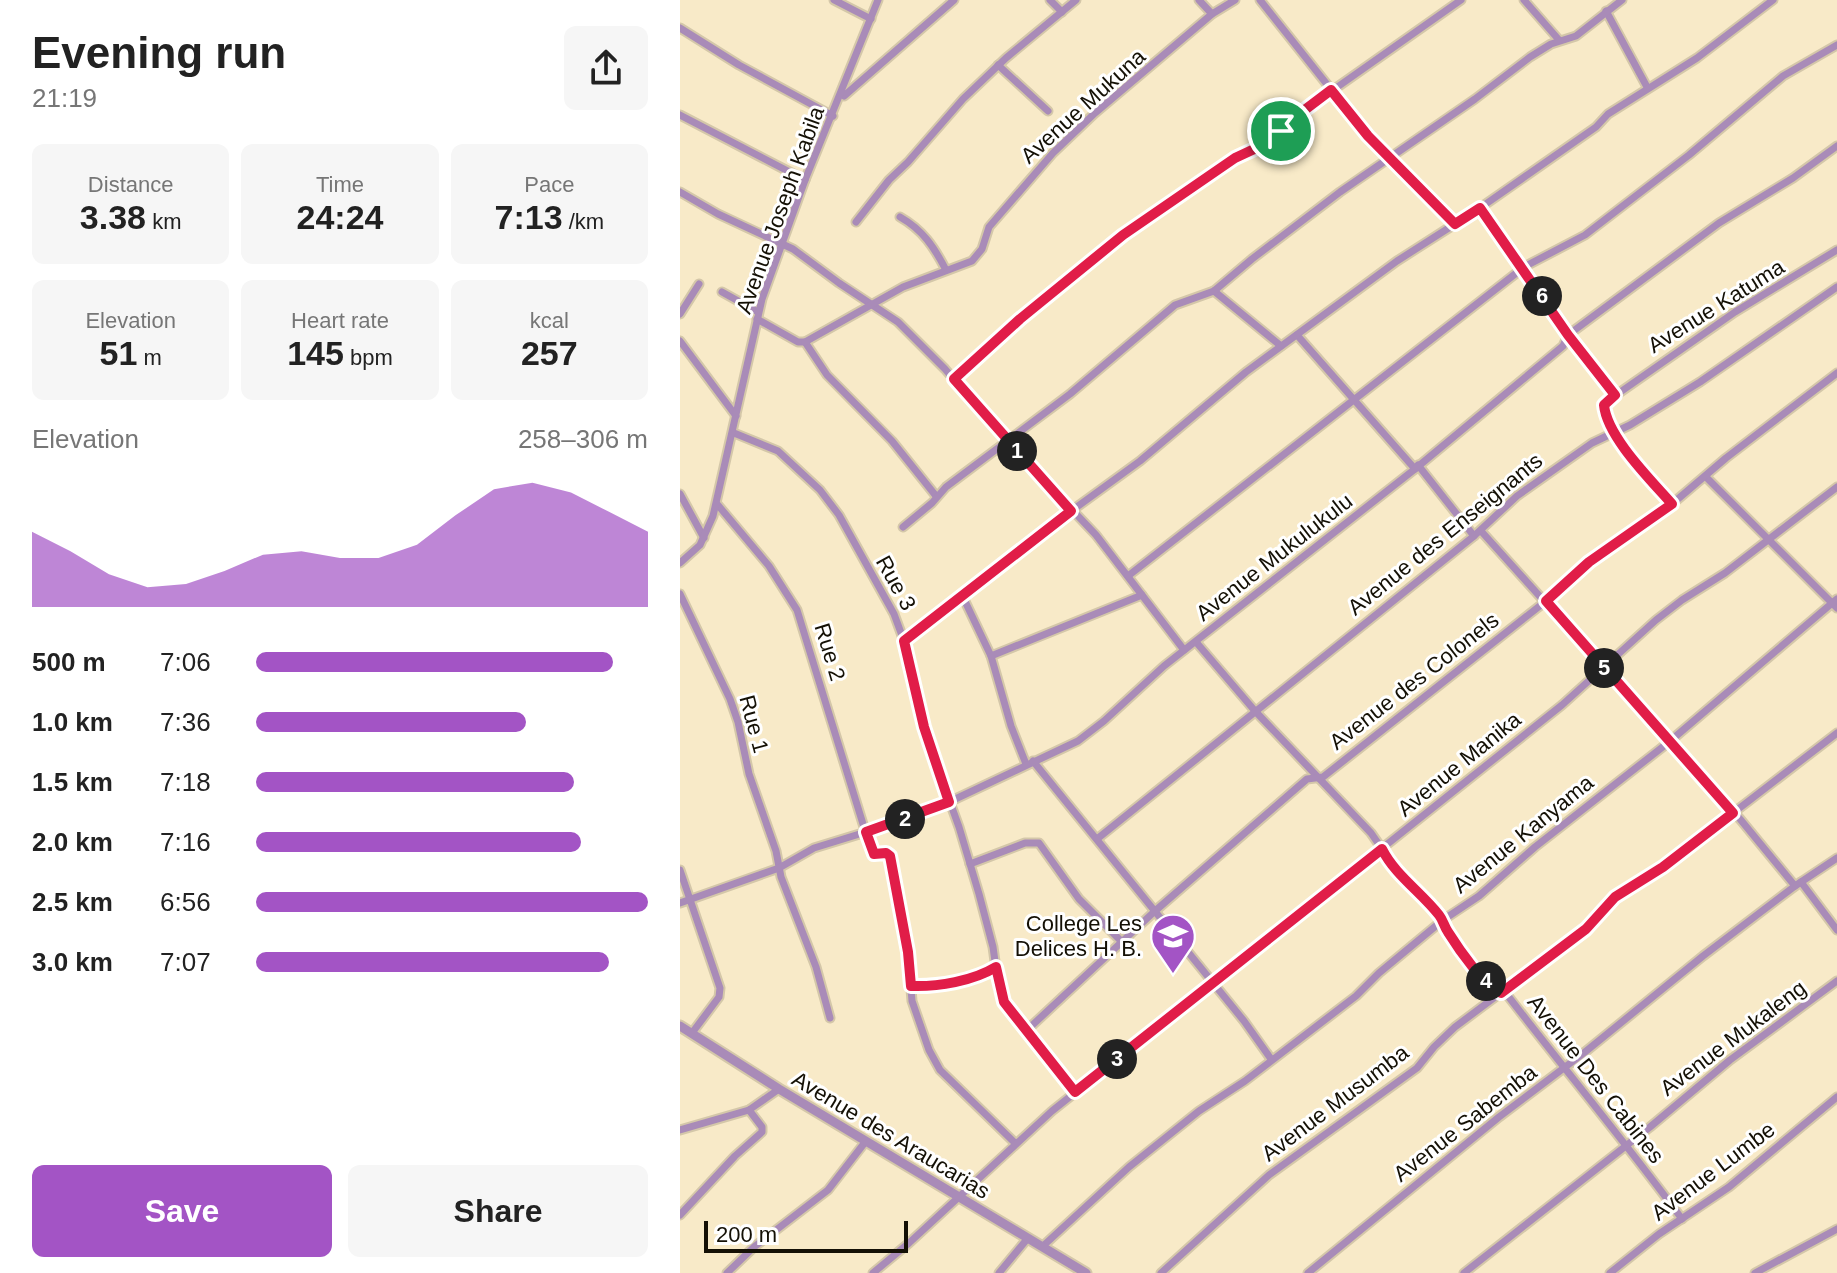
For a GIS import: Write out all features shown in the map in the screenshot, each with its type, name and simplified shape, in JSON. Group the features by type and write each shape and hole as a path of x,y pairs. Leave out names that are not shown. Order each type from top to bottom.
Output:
{"street":[{"path":"834,0 871,19"},
{"path":"839,101 878,0"},
{"name":"Avenue Joseph Kabila","path":"680,563 695,551 704,538 717,504 757,316 805,180 839,101 954,0"},
{"path":"1050,0 1062,12"},
{"path":"856,222 925,140 998,65 1076,0"},
{"path":"1199,0 1212,14"},
{"name":"Avenue Mukuna","path":"805,342 903,287 966,265 979,255 989,227 1053,153 1212,14 1235,0"},
{"path":"1260,0 1389,159 1455,224"},
{"path":"954,379 1020,319 1123,235 1235,158 1276,139 1294,118 1331,90 1461,0"},
{"path":"1524,0 1559,40"},
{"path":"903,527 936,496 1083,384 1175,305 1214,291 1295,225 1530,57 1559,40 1576,36 1622,0"},
{"path":"904,641 1140,461 1281,346 1397,261 1596,127 1608,114 1647,87 1697,58 1773,0"},
{"path":"1606,11 1647,87"},
{"path":"680,28 739,65 833,116"},
{"path":"1128,576 1524,267 1585,235 1689,155 1783,76 1837,45"},
{"path":"998,65 1048,111"},
{"path":"680,115 805,180"},
{"name":"Avenue Mukulukulu","path":"680,903 779,868 814,848 949,802 1069,746 1086,735 1184,650 1416,467 1563,346 1568,335 1719,223 1837,146"},
{"path":"680,192 728,219 782,243 898,322 1096,535 1184,650"},
{"path":"1480,208 1524,267 1568,335 1615,395 1604,408 1615,431 1629,453 1672,504"},
{"path":"900,217 924,235 946,270"},
{"name":"Avenue Katuma","path":"1615,395 1735,312 1837,250"},
{"path":"680,314 699,284"},
{"name":"Avenue des Enseignants","path":"1097,839 1478,534 1517,496 1592,443 1637,421 1700,382 1837,287"},
{"path":"1214,291 1281,346"},
{"path":"722,292 795,341 805,342 827,375 892,441 936,496"},
{"path":"1297,335 1478,534 1546,601 1837,930"},
{"path":"680,341 736,416"},
{"name":"Avenue des Colonels","path":"1026,1031 1121,941 1307,779 1318,778 1546,601 1589,562 1672,504 1726,458 1837,373"},
{"name":"Rue 3","path":"734,433 778,451 820,490 839,515 889,604 904,641 924,727 970,864 993,947 1004,1002 1075,1092"},
{"path":"1706,477 1835,604"},
{"name":"Avenue Manika","path":"873,1273 1075,1092 1562,705 1682,600 1725,573 1837,487"},
{"path":"681,497 704,538"},
{"name":"Rue 2","path":"717,504 769,566 797,610 866,832"},
{"name":"Rue 1","path":"680,594 730,699 749,774 779,868 816,967 830,1018"},
{"path":"962,595 991,656 1015,739 1029,763 1097,839 1271,1059"},
{"path":"991,656 1142,595"},
{"name":"Avenue Kanyama","path":"1043,1246 1108,1184 1199,1111 1245,1081 1356,996 1443,920 1479,896 1835,604"},
{"name":"Avenue Des Cabines","path":"1196,642 1255,711 1371,833 1398,872 1443,920 1448,932 1479,973 1493,989 1508,996 1682,1219"},
{"name":"Avenue Musumba","path":"1161,1273 1269,1175 1417,1068 1455,1027 1586,929 1615,897 1663,867 1837,733"},
{"path":"866,832 874,854 886,853 890,856 908,952 913,1006 936,1064 1015,1143"},
{"path":"970,864 1025,843 1039,843 1079,899 1121,941"},
{"name":"Avenue Sabemba","path":"1308,1273 1693,964 1837,858"},
{"path":"680,870 720,988 719,997 692,1033"},
{"path":"911,986 926,987 969,979 996,967"},
{"name":"Avenue Mukaleng","path":"1464,1273 1730,1060 1837,981"},
{"name":"Avenue des Araucarias","path":"680,1026 1086,1273"},
{"path":"680,1130 749,1110 779,1089"},
{"name":"Avenue Lumbe","path":"1610,1273 1729,1187 1837,1097"},
{"path":"680,1215 762,1132 762,1127 749,1110"},
{"path":"727,1273 742,1257 822,1196 866,1141"},
{"path":"1755,1273 1837,1229"},
{"path":"999,1273 1028,1238"}],"place":[{"name":"College Les Delices H. B.","path":"1173,975"}],"route":[{"path":"1331,90 1389,159 1455,224 1480,208 1524,267 1568,335 1615,395 1604,408 1620,441 1672,504 1608,547 1563,583 1546,601 1733,813 1645,880 1615,897 1586,929 1501,993 1493,989 1479,973 1448,932 1440,916 1398,872 1382,849 1075,1092 1004,1002 996,967 969,979 926,987 911,986 908,952 890,856 886,853 874,854 866,832 949,802 924,727 904,641 1071,511 954,379 1020,319 1123,235 1244,152 1276,139 1281,131 1331,90"}]}
